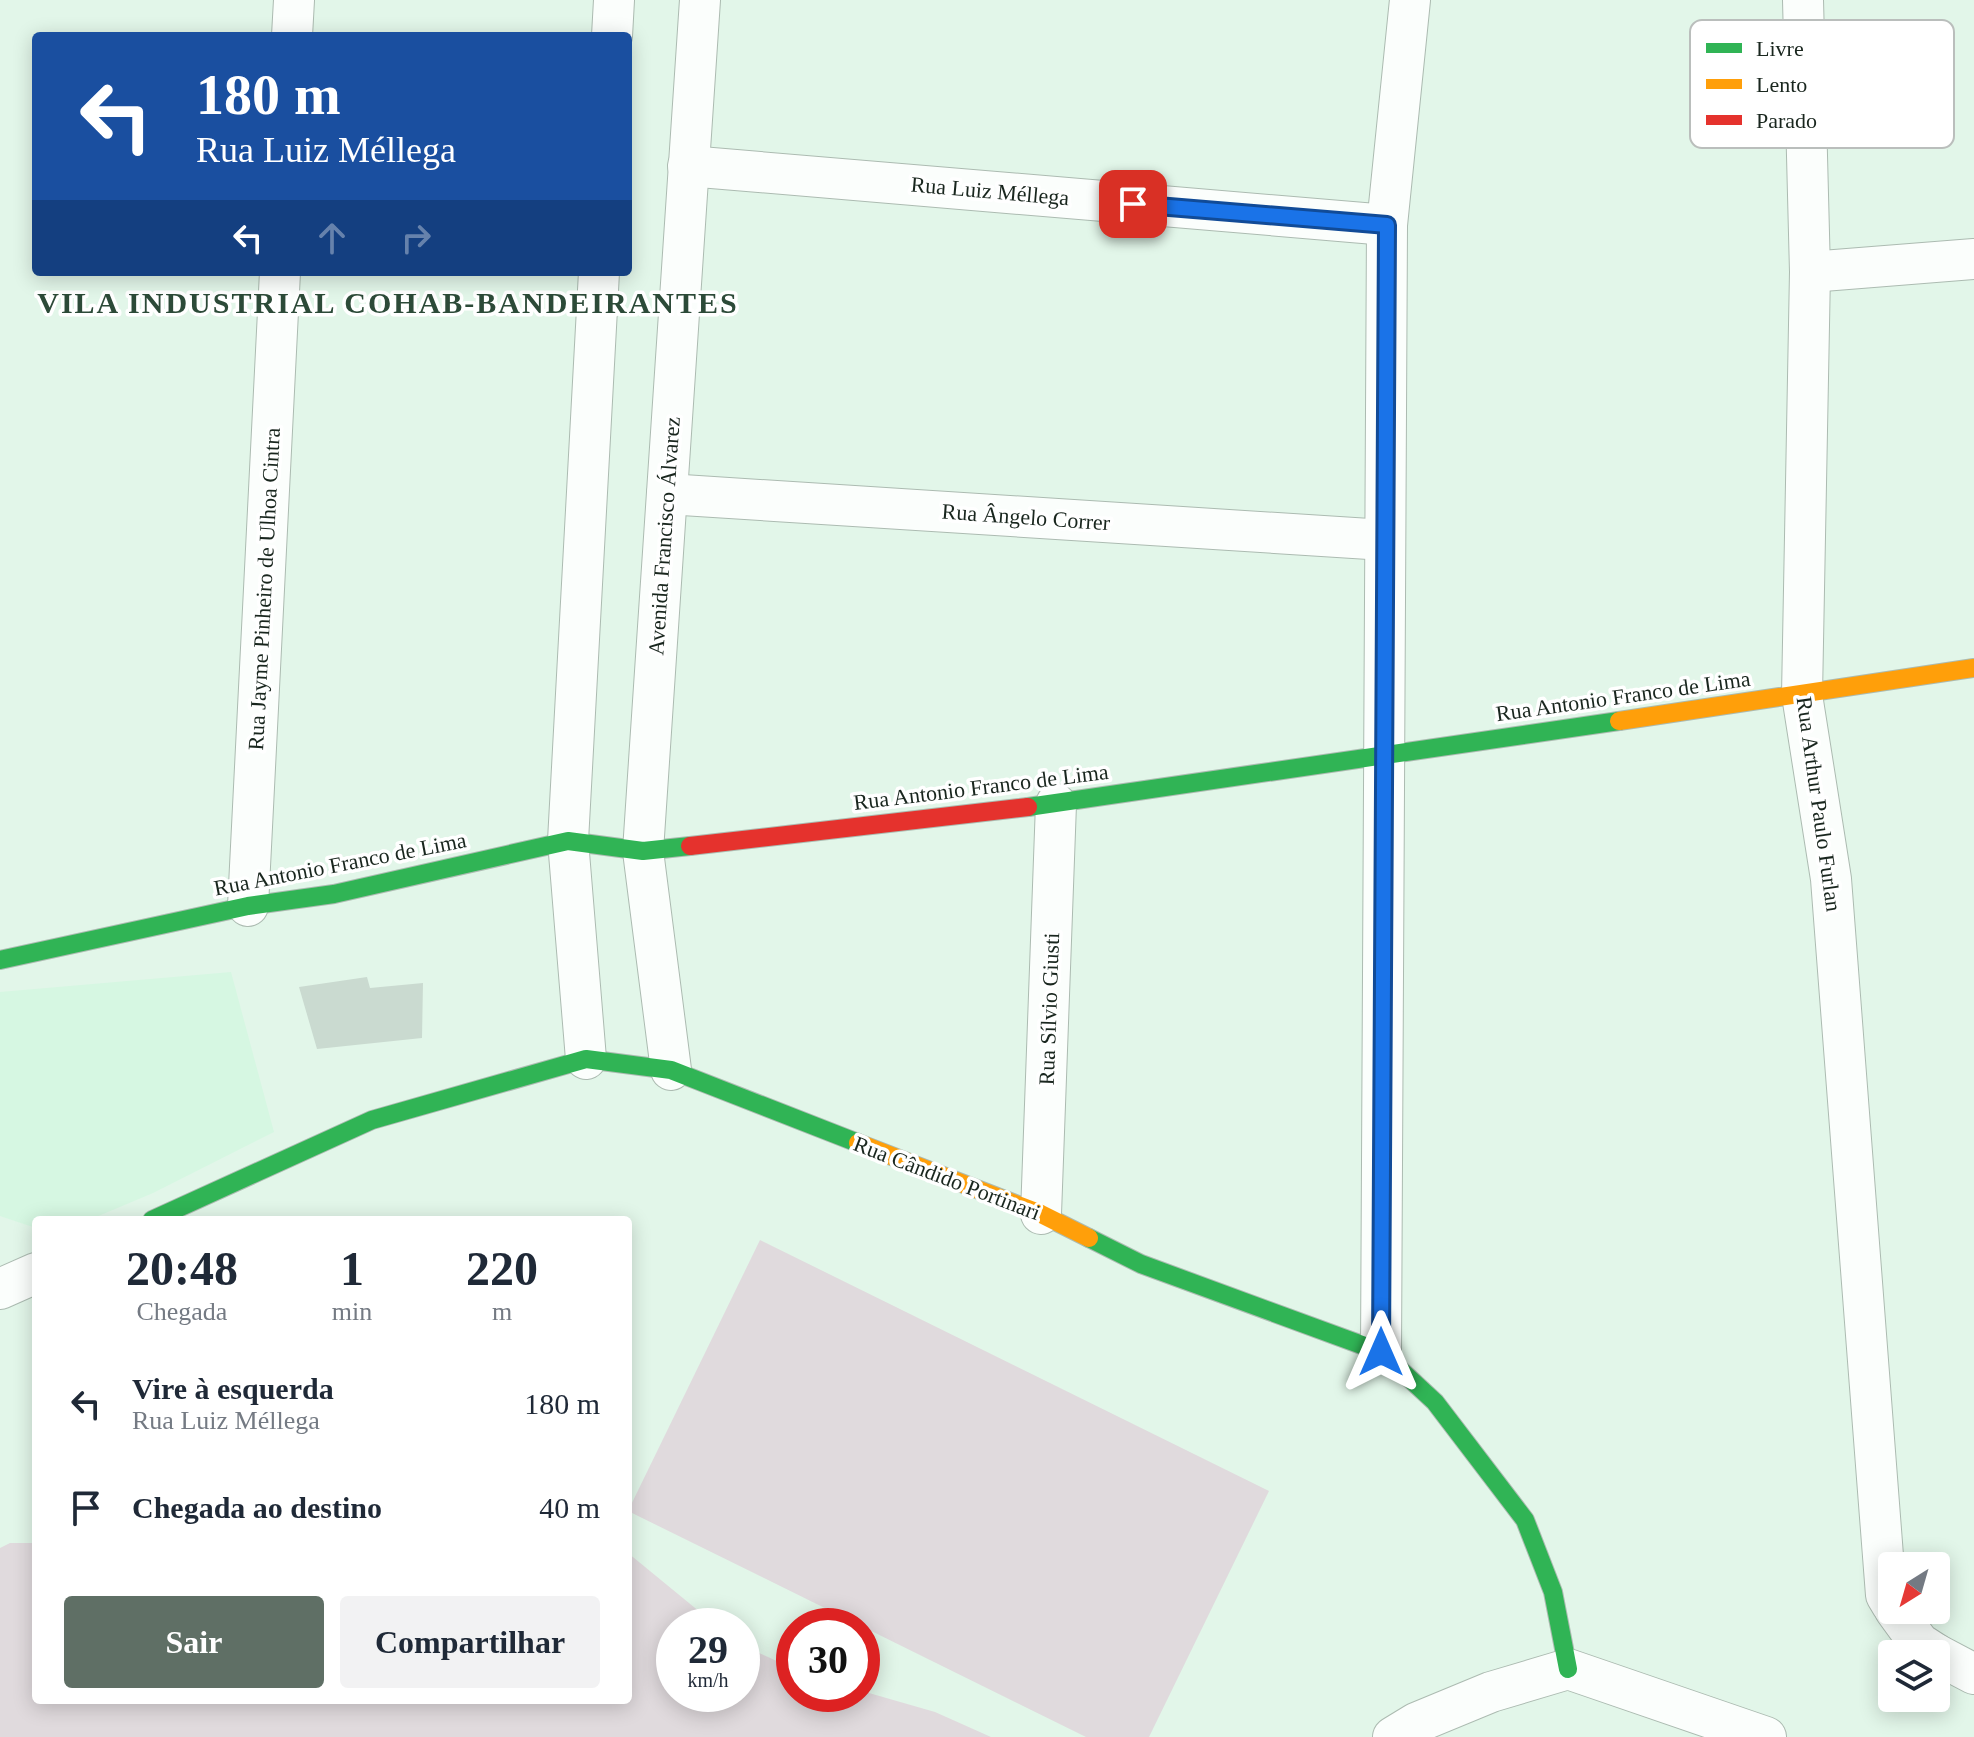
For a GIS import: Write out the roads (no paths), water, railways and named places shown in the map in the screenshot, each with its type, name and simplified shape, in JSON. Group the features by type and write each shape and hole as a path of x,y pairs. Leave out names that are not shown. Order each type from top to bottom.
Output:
{"street":[{"path":"292,32 294,0"},
{"path":"612,32 614,0"},
{"name":"Avenida Francisco Álvarez","path":"671,1070 643,851 700,0"},
{"path":"1381,1352 1387,225 1410,0"},
{"name":"Rua Arthur Paulo Furlan","path":"1803,0 1804,20"},
{"name":"Rua Arthur Paulo Furlan","path":"1807,148 1810,272 1802,695 1831,879 1883,1552"},
{"name":"Rua Luiz Méllega","path":"688,166 1387,225"},
{"path":"1810,272 1974,259"},
{"name":"Rua Jayme Pinheiro de Ulhoa Cintra","path":"248,906 280,276"},
{"path":"586,1059 568,841 599,276"},
{"name":"Rua Ângelo Correr","path":"667,494 1385,540"},
{"name":"Rua Antonio Franco de Lima","path":"0,960 248,906 334,894 568,841 643,851 1056,804 1383,753 1974,668"},
{"name":"Rua Sílvio Giusti","path":"1041,1214 1056,804"},
{"name":"Rua Cândido Portinari","path":"161,1216 372,1120 586,1059 671,1070 1041,1214 1141,1264 1381,1352 1435,1402 1525,1520 1553,1592 1568,1669"},
{"path":"0,1289 32,1275"},
{"path":"1393,1737 1416,1723 1491,1692 1568,1669 1766,1737"}],"district":[{"name":"VILA INDUSTRIAL COHAB-BANDEIRANTES","path":"388,302"}]}
